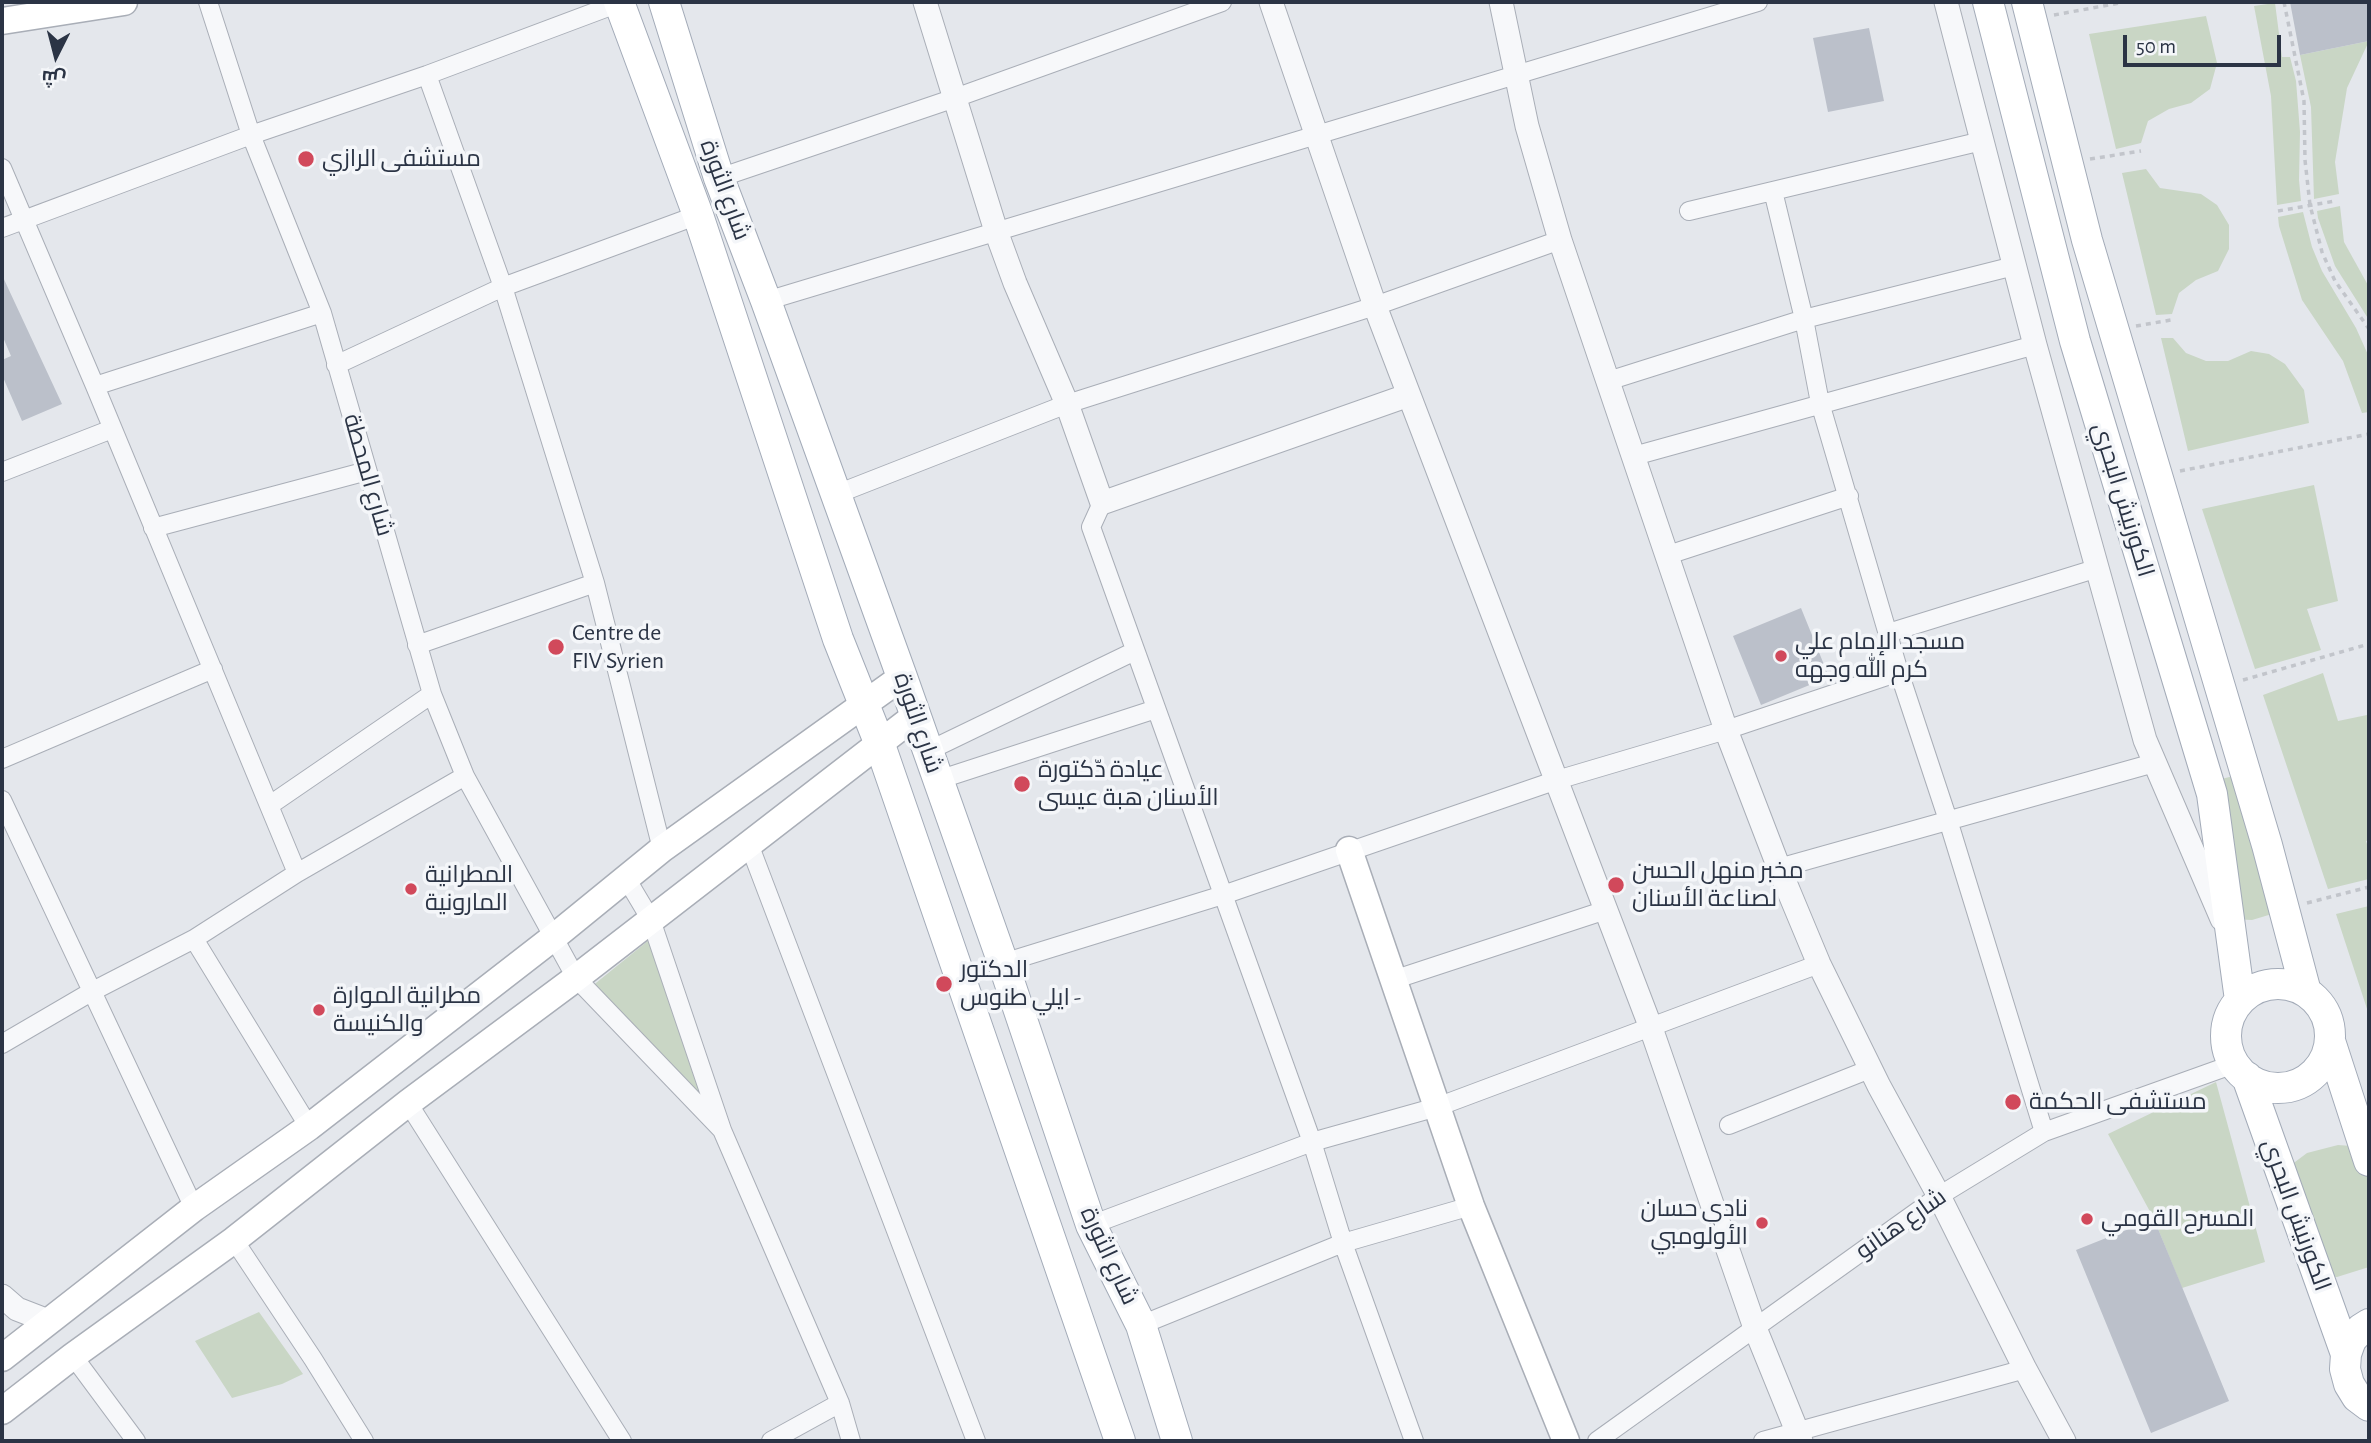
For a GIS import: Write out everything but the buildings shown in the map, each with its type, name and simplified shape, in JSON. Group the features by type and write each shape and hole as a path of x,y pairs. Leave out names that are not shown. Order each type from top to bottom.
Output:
{"main road":[{"path":"2,21 124,2"},
{"name":"شارع الثورة","path":"619,2 698,215 838,639 879,742 1120,1441"},
{"name":"شارع الثورة","path":"664,2 719,178 837,494 1003,963 1091,1225 1140,1325 1177,1441"},
{"name":"الكورنيش البحري","path":"1988,2 2075,341 2212,794 2240,1000"},
{"name":"الكورنيش البحري","path":"2029,11 2087,240 2220,686 2306,992"},
{"path":"2,1358 194,1208 309,1127 554,937 662,849 902,677"},
{"path":"2,1411 73,1356 234,1240 408,1103 576,978 915,716"},
{"path":"1349,850 1471,1206 1566,1441"},
{"path":"2272,984 2290,985 2306,992 2317,1001 2330,1026 2327,1056 2318,1069 2299,1083 2276,1088 2261,1085 2240,1070 2228,1048 2226,1031 2231,1014 2240,1000 2255,990 2272,984"},
{"path":"2330,1041 2369,1161"},
{"name":"الكورنيش البحري","path":"2240,1070 2346,1354 2348,1384 2357,1397 2369,1407"},
{"path":"2346,1354 2351,1340 2369,1324"}],"street":[{"name":"شارع المحطة","path":"208,2 251,135 322,313 432,694 465,776 576,978 722,1130"},
{"path":"2,228 251,135 427,75 619,2"},
{"path":"925,2 996,231 1015,283 1067,404 1102,503 1091,527 1312,1142 1343,1243 1414,1441"},
{"path":"719,178 955,98 1222,2"},
{"path":"1272,2 1375,306 1651,1028 1755,1328 1800,1437"},
{"path":"1501,2 1541,179 1560,240 1726,730 1779,869 1819,964 1870,1069 1939,1196 2064,1441"},
{"path":"766,301 1758,2"},
{"path":"1946,2 2035,345 2145,740 2232,943"},
{"path":"427,75 503,287 595,583 662,849"},
{"path":"1689,211 1982,141"},
{"path":"2,167 298,873"},
{"path":"1773,191 1804,319 1820,403 1899,672 1948,820 2044,1132"},
{"path":"335,365 503,287 698,215"},
{"path":"837,494 1067,404 1375,306 1560,240"},
{"path":"1608,381 1804,319 2014,266"},
{"path":"96,386 322,313"},
{"path":"1634,456 2035,345"},
{"path":"1102,503 1409,395"},
{"path":"2,472 112,429"},
{"path":"153,528 367,471"},
{"path":"1668,555 1849,496"},
{"path":"1888,633 2098,568"},
{"path":"417,645 595,583"},
{"path":"928,751 1135,651"},
{"path":"2,759 213,669"},
{"path":"1003,963 1223,895 1557,780 1726,730 1899,672"},
{"path":"270,805 432,694"},
{"path":"938,780 1156,709"},
{"path":"1779,869 2154,763"},
{"path":"2,1044 91,992 194,939 298,873 465,776"},
{"path":"2,800 8,833 91,992 194,1208"},
{"path":"749,844 976,1441"},
{"path":"626,878 650,920 722,1130 840,1403 851,1441"},
{"path":"1393,980 1606,910"},
{"path":"194,939 309,1127"},
{"path":"1091,1225 1312,1142 1437,1107 1819,964"},
{"path":"1728,1125 1870,1069"},
{"name":"شارع هنانو","path":"1597,1441 1939,1196 2044,1132 2240,1070"},
{"path":"408,1103 622,1441"},
{"path":"1140,1325 1343,1243 1471,1206"},
{"path":"234,1240 364,1441"},
{"path":"2,1296 17,1309 48,1321"},
{"path":"73,1356 136,1441"},
{"path":"1763,1441 1800,1437 2025,1369"},
{"path":"771,1441 840,1403"}],"path":[{"path":"2029,11 2125,2"},
{"path":"2284,2 2304,101 2305,160 2310,205 2322,251 2335,281 2369,330"},
{"path":"2067,163 2141,151"},
{"path":"2278,211 2334,201"},
{"path":"2113,330 2171,320"},
{"path":"2157,475 2369,434"},
{"path":"2220,686 2369,644"},
{"path":"2284,909 2369,887"}],"green space":[{"path":"2275,3 2282,57 2290,57 2296,81 2301,201 2277,205 2271,96 2254,6"},
{"path":"2206,16 2217,63 2210,89 2191,103 2169,109 2148,121 2141,143 2116,149 2089,34"},
{"path":"2369,41 2347,88 2335,162 2339,194 2314,199 2311,107 2300,55"},
{"path":"2146,169 2160,188 2201,194 2217,205 2229,225 2229,249 2218,271 2196,280 2179,293 2172,314 2156,315 2122,173"},
{"path":"2340,206 2344,242 2369,287 2369,320 2335,266 2318,218 2317,211"},
{"path":"2303,212 2312,247 2322,271 2356,328 2369,357 2369,412 2362,413 2343,361 2302,300 2278,217"},
{"path":"2161,338 2173,338 2186,353 2206,361 2228,361 2251,351 2269,354 2285,364 2304,390 2309,423 2188,451"},
{"path":"2314,485 2338,601 2307,609 2321,650 2255,669 2202,509"},
{"path":"2323,673 2338,721 2367,715 2369,723 2369,840 2366,841 2369,850 2369,879 2328,889 2263,695"},
{"path":"2246,773 2272,914 2252,920 2229,919 2209,782"},
{"path":"2369,906 2369,1015 2336,914"},
{"path":"649,940 705,1106 591,987"},
{"path":"2216,1082 2265,1262 2182,1288 2154,1219 2108,1134"},
{"path":"2338,1145 2365,1147 2369,1161 2369,1267 2337,1277 2318,1276 2287,1168 2307,1153"},
{"path":"259,1312 303,1374 282,1384 232,1398 195,1341"}],"place":[{"name":"مستشفى الرازي","path":"306,159"},
{"name":"Centre de FIV Syrien","path":"556,647"},
{"name":"مسجد الإمام علي كرم الله وجهه","path":"1781,656"},
{"name":"عيادة دّكتورة الأسنان هبة عيسى","path":"1022,784"},
{"name":"مخبر منهل الحسن لصناعة الأسنان","path":"1616,885"},
{"name":"المطرانية المارونية","path":"411,889"},
{"name":"الدكتور ايلي طنوس -","path":"944,984"},
{"name":"مطرانية الموارة والكنيسة","path":"319,1010"},
{"name":"مستشفى الحكمة","path":"2013,1102"},
{"name":"المسرح القومي","path":"2087,1219"},
{"name":"نادي حسان الأولومبي","path":"1762,1223"}]}
